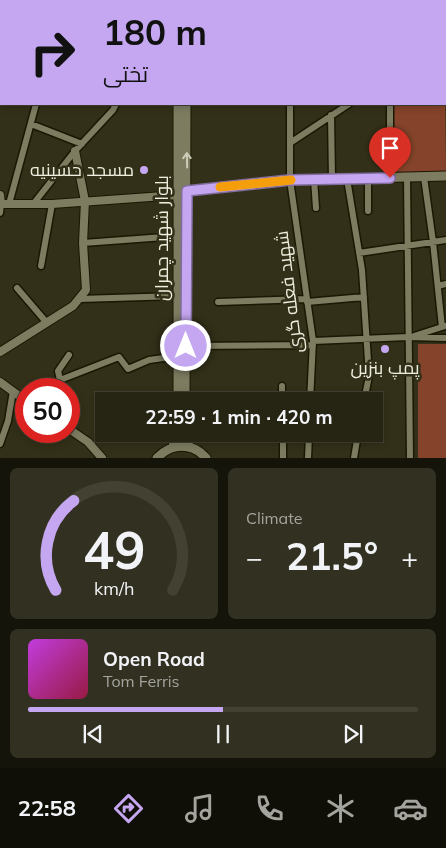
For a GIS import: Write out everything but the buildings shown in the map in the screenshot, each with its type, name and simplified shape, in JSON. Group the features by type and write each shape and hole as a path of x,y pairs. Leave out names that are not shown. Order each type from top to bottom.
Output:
{"main road":[{"name":"بلوار شهید چمران","path":"178,105 178,392"},
{"name":"بلوار شهید چمران","path":"185,392 186,105"},
{"path":"178,195 187,191 290,180 446,176"},
{"path":"173,447 174,442"},
{"path":"188,442 189,446"},
{"path":"157,458 173,447 189,446 206,458"}],"street":[{"path":"0,213 36,105"},
{"path":"34,204 116,105"},
{"name":"شهید فعله گری","path":"290,105 290,180 313,343 310,392"},
{"path":"290,143 348,105"},
{"path":"390,105 390,178"},
{"path":"331,115 332,179"},
{"path":"31,124 82,144"},
{"path":"0,352 73,306 86,290 83,242 85,201 76,151"},
{"path":"407,177 410,458"},
{"path":"408,337 444,327 424,177"},
{"path":"347,178 364,297 369,376 366,392"},
{"path":"368,178 368,210"},
{"path":"314,179 316,208"},
{"path":"0,195 4,204"},
{"path":"4,204 52,204 178,195"},
{"path":"41,266 52,204"},
{"path":"83,242 178,236"},
{"path":"359,253 446,240"},
{"path":"438,286 446,284"},
{"path":"17,288 47,323"},
{"path":"79,299 178,296"},
{"path":"218,302 364,297"},
{"path":"186,346 313,343 408,337 446,338"},
{"path":"60,378 58,370 68,355"},
{"path":"65,378 119,357 128,369 149,360 178,356"},
{"path":"0,382 15,393"},
{"path":"282,386 282,392"},
{"path":"0,444 8,421 12,391"},
{"path":"80,437 88,442 102,458"},
{"path":"283,442 283,458"},
{"path":"308,458 309,442"},
{"path":"354,458 357,442"}],"shaded area":[{"path":"390,105 445,105 446,171 392,173"},
{"path":"418,344 446,344 446,458 418,458"}],"slow traffic":[{"path":"220,187 291,180"}],"place":[{"name":"مسجد حسینیه","path":"144,170"},
{"name":"پمپ بنزین","path":"385,349"}],"route":[{"path":"186,346 187,191 290,180 390,178"}]}
